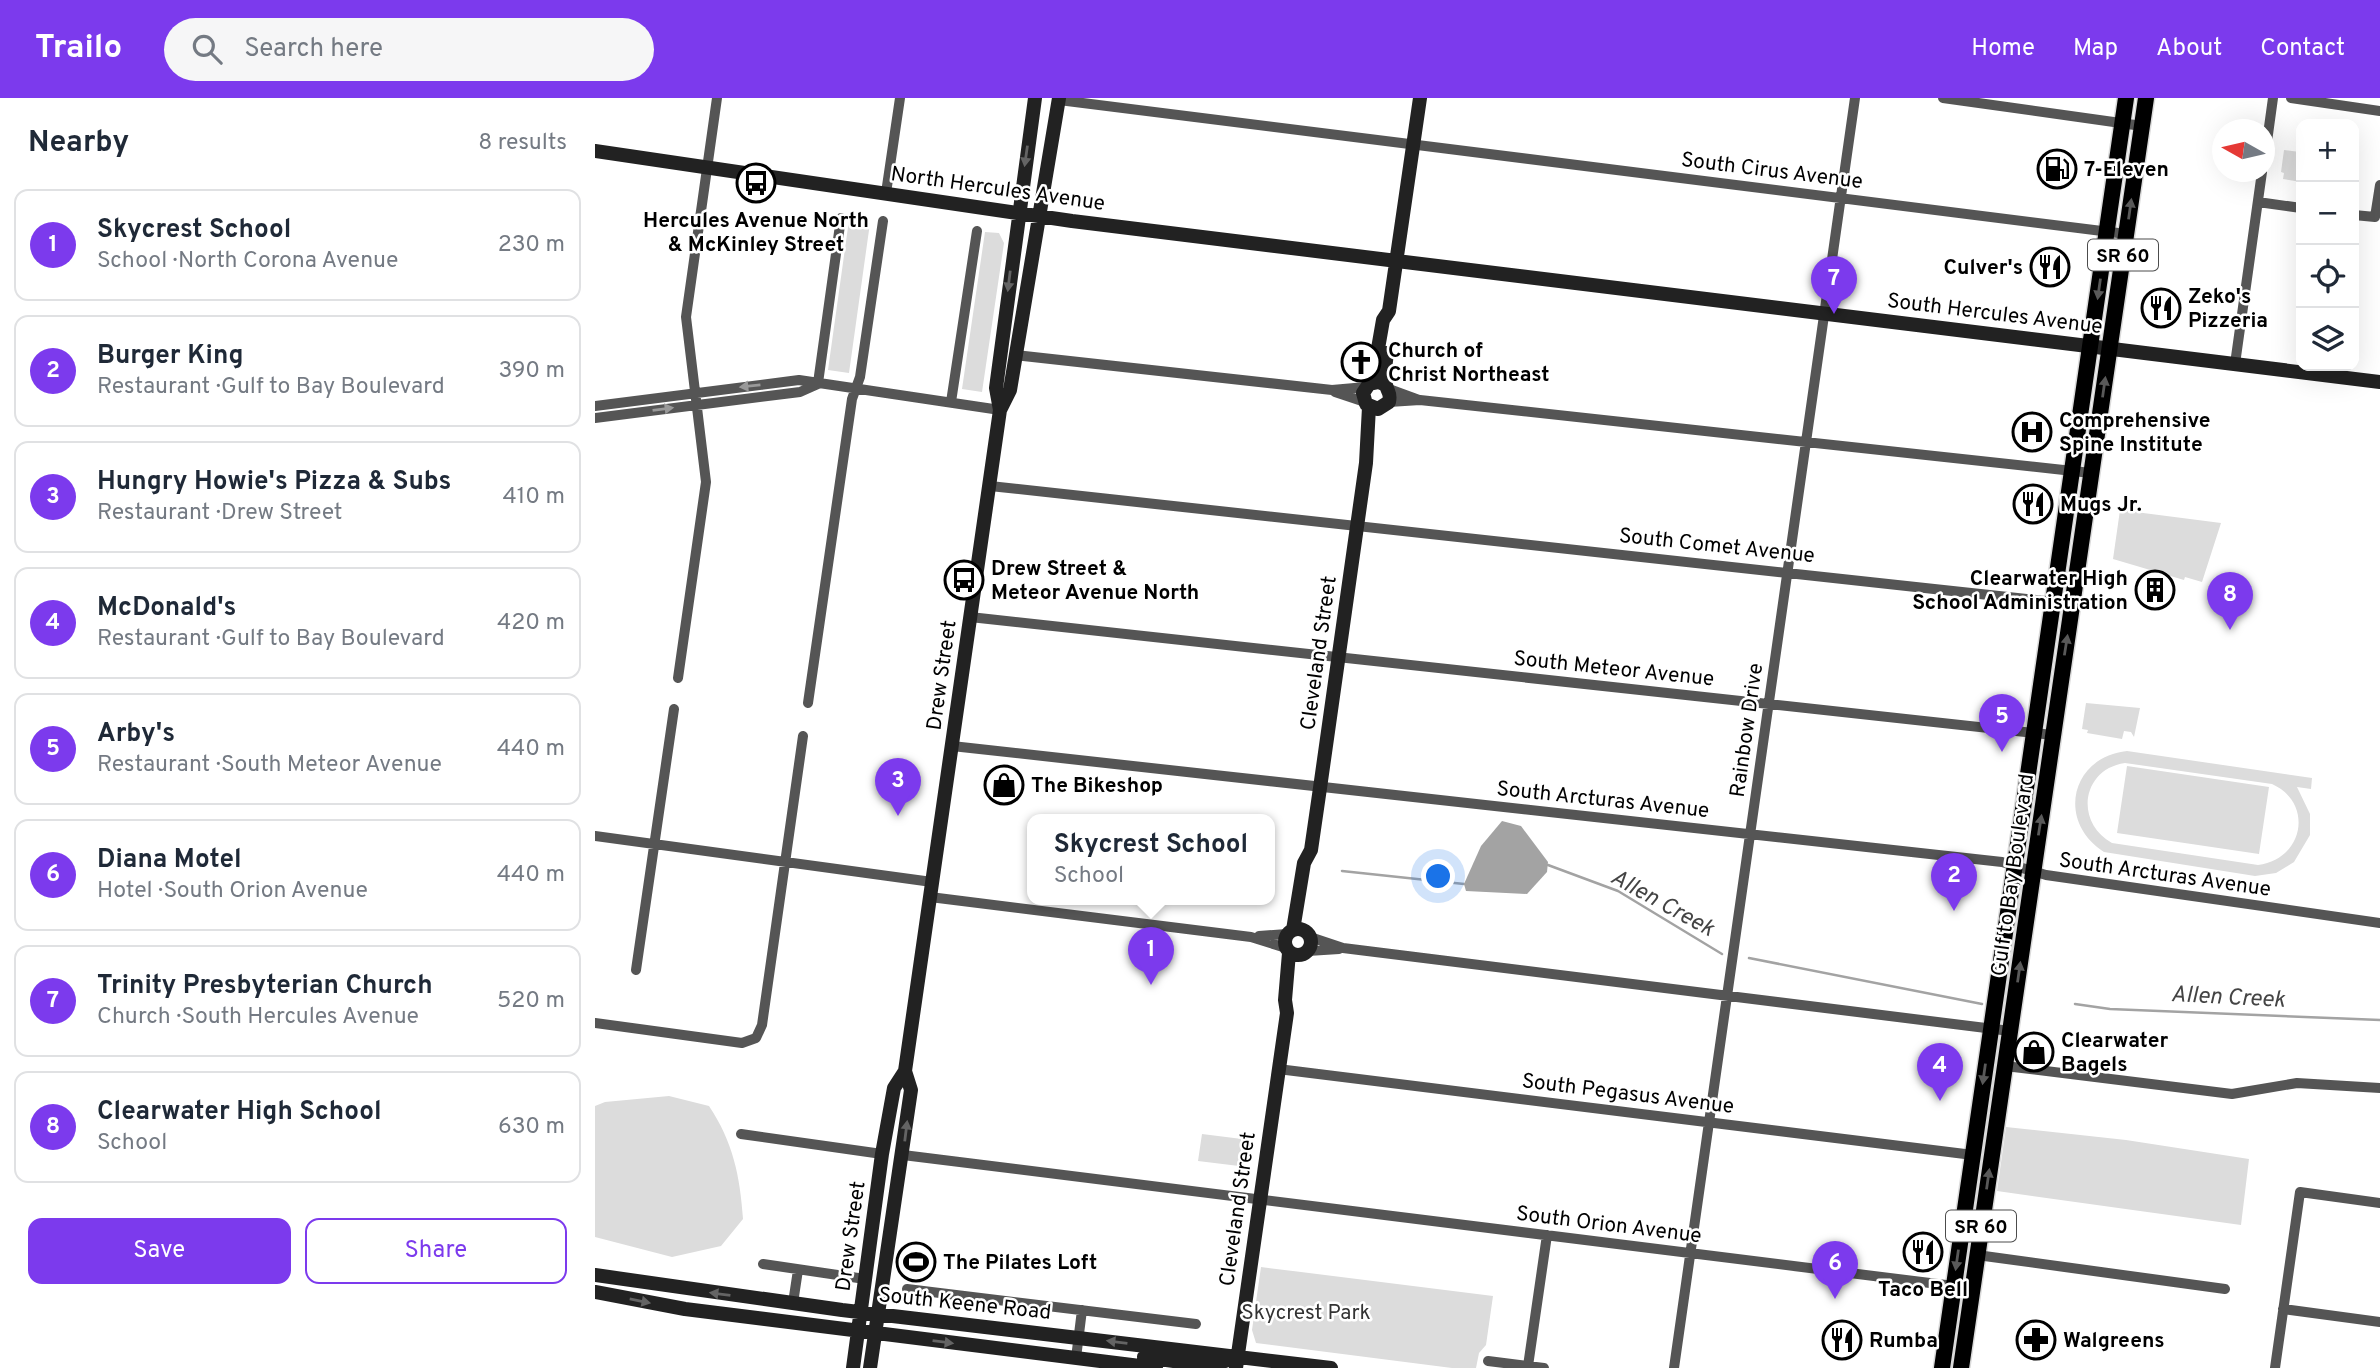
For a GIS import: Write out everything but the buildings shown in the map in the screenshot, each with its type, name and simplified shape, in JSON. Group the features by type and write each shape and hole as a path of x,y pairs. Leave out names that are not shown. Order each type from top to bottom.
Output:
{"main road":[{"name":"Drew Street","path":"870,1368 865,1279 894,1088 905,1071 990,486 1000,410 996,388 1035,98"},
{"name":"Cleveland Street","path":"1237,1362 1287,1013 1285,1000 1314,864 1311,850 1366,463 1392,321 1389,311 1420,98"},
{"name":"Gulf to Bay Boulevard","path":"1942,1368 2126,98"},
{"name":"Gulf to Bay Boulevard","path":"1962,1366 2146,98"},
{"name":"Drew Street","path":"1000,410 1010,390 1047,181 1056,99"},
{"name":"North Hercules Avenue","path":"595,151 1041,217 1396,261"},
{"name":"South Hercules Avenue","path":"1396,261 2380,382"},
{"name":"Drew Street","path":"854,1360 883,1291 911,1090 905,1071"},
{"path":"863,1368 885,1191 882,1154"},
{"name":"South Keene Road","path":"595,1275 842,1310 869,1324 1076,1359 1156,1368"},
{"path":"883,1291 890,1301 900,1308 982,1319 1033,1331"},
{"name":"South Keene Road","path":"595,1292 708,1312 869,1324 1033,1331 1237,1362 1331,1368"},
{"path":"1103,1362 1144,1357 1210,1366 1237,1362"}],"street":[{"path":"678,678 706,482 686,317 717,98"},
{"path":"886,193 900,98"},
{"name":"Rainbow Drive","path":"1674,1368 1855,98"},
{"path":"1943,98 2142,126"},
{"path":"2270,119 2273,98"},
{"path":"2291,98 2380,111"},
{"name":"South Cirus Avenue","path":"1056,99 2126,234"},
{"path":"2235,364 2261,182"},
{"path":"2359,216 2375,218 2380,185"},
{"path":"2258,202 2296,207"},
{"path":"818,383 841,218"},
{"path":"808,703 883,221"},
{"path":"951,402 977,231"},
{"path":"1015,355 2091,473"},
{"path":"595,406 799,380 1000,410"},
{"path":"595,418 800,393 818,383"},
{"name":"South Comet Avenue","path":"990,486 2072,604"},
{"name":"South Meteor Avenue","path":"970,617 2053,735"},
{"path":"2041,683 2059,687"},
{"path":"636,970 674,709"},
{"path":"595,1023 742,1042 756,1038 762,1025 803,736"},
{"name":"South Arcturas Avenue","path":"952,746 1751,834 2014,866 2380,923"},
{"path":"595,836 786,862 931,890 1027,904"},
{"path":"1033,905 1251,937 2010,1031"},
{"path":"2005,1066 2232,1094 2297,1083 2380,1088"},
{"name":"South Pegasus Avenue","path":"1278,1069 1973,1155"},
{"path":"741,1134 882,1154"},
{"name":"South Orion Avenue","path":"903,1156 1954,1286"},
{"path":"2275,1368 2300,1192 2380,1203"},
{"path":"1528,1366 1547,1236"},
{"path":"1977,1255 2225,1289"},
{"path":"763,1264 865,1279"},
{"path":"793,1303 798,1269"},
{"path":"907,1289 1196,1324"},
{"path":"2283,1309 2380,1322"},
{"path":"1076,1359 1082,1310"},
{"path":"1488,1361 1544,1368"}],"green space":[{"path":"2284,150 2296,152 2296,181 2283,179 2284,173 2281,172"},
{"path":"849,220 870,223 849,373 828,370"},
{"path":"985,232 999,233 1004,243 982,392 962,389"},
{"path":"2120,510 2221,523 2202,582 2185,577 2184,580 2113,559"},
{"path":"2086,703 2140,708 2134,737 2131,732 2124,731 2122,739 2087,733 2088,730 2082,729"},
{"path":"2127,751 2312,778 2311,789 2297,787 2310,814 2310,835 2294,862 2276,873 2255,876 2104,852 2089,839 2079,824 2075,808 2082,777 2093,765 2108,756","holes":["2125,763 2272,784 2294,804 2298,829 2294,842 2285,852 2274,861 2258,865 2112,843 2100,834 2088,810 2088,797 2099,775 2111,767"]},
{"path":"2127,766 2269,787 2259,854 2117,833"},
{"path":"669,1096 709,1106 717,1119 734,1160 743,1219 721,1246 672,1257 595,1237 595,1106 605,1102"},
{"path":"2006,1127 2126,1140 2249,1159 2241,1225 1997,1191"},
{"path":"1202,1134 1242,1139 1239,1166 1198,1161"},
{"name":"Skycrest Park","path":"1261,1267 1493,1296 1486,1345 1479,1353 1476,1368 1452,1368 1256,1343 1252,1330"}],"shaded area":[{"path":"1502,821 1521,826 1548,862 1547,872 1527,894 1466,891 1464,884 1481,846"}],"waterway":[{"name":"Allen Creek","path":"1548,865 1618,891 1722,954"},
{"name":"Allen Creek","path":"1342,871 1464,884"},
{"name":"Allen Creek","path":"1749,958 1982,1004"},
{"name":"Allen Creek","path":"2075,1004 2110,1009 2380,1020"}],"place":[{"name":"7-Eleven","path":"2057,169"},
{"name":"Hercules Avenue North & McKinley Street","path":"756,183"},
{"name":"Culver's","path":"2050,267"},
{"name":"Zeko's Pizzeria","path":"2161,308"},
{"name":"Trinity Presbyterian Church","path":"1834,314"},
{"name":"Church of Christ Northeast","path":"1361,362"},
{"name":"Comprehensive Spine Institute","path":"2032,432"},
{"name":"Mugs Jr.","path":"2033,504"},
{"name":"Drew Street & Meteor Avenue North","path":"964,580"},
{"name":"Clearwater High School Administration","path":"2155,590"},
{"name":"Clearwater High School","path":"2230,630"},
{"name":"Arby's","path":"2002,752"},
{"name":"The Bikeshop","path":"1004,785"},
{"name":"Hungry Howie's Pizza & Subs","path":"898,816"},
{"name":"Burger King","path":"1954,911"},
{"name":"Skycrest School","path":"1151,985"},
{"name":"Clearwater Bagels","path":"2034,1052"},
{"name":"McDonald's","path":"1940,1101"},
{"name":"Taco Bell","path":"1923,1252"},
{"name":"The Pilates Loft","path":"916,1262"},
{"name":"Diana Motel","path":"1835,1299"},
{"name":"Rumba","path":"1842,1340"},
{"name":"Walgreens","path":"2036,1340"}]}
